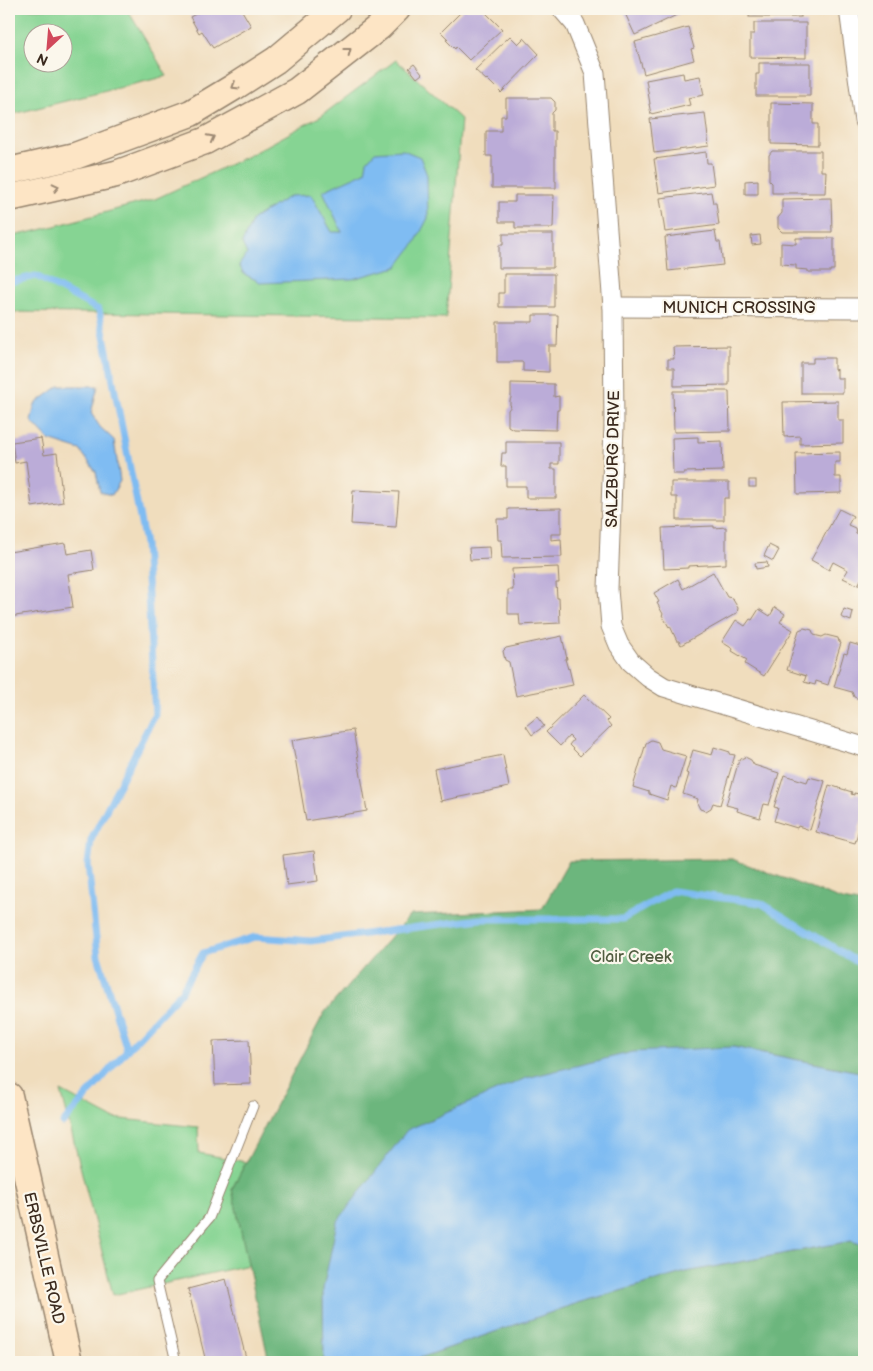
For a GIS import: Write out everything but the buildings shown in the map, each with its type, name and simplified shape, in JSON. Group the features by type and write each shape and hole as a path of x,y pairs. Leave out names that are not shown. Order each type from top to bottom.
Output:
{"main road":[{"path":"9,171 74,156 191,113 234,88 276,60 337,9"},
{"path":"9,198 116,174 205,141 296,90 379,27 398,9"},
{"name":"ERBSVILLE ROAD","path":"9,1096 69,1362"}],"street":[{"name":"SALZBURG DRIVE","path":"562,9 575,24 595,74 613,307 614,426 608,589 611,626 619,645 631,662 648,677 664,687 864,747"},
{"path":"849,9 864,122"},
{"name":"MUNICH CROSSING","path":"613,307 864,308"}],"lane":[{"path":"176,1362 157,1281 209,1218 253,1106"}],"green space":[{"path":"9,9 127,9 167,76 9,115"},
{"path":"396,60 461,119 446,318 9,312 9,237 155,199 248,156 321,116"},
{"name":"Clair Creek","path":"732,859 842,900 864,904 864,1073 733,1047 323,1289 324,1362 269,1362 232,1189 324,1013 410,915 542,909 569,861"},
{"path":"61,1091 112,1118 198,1127 199,1153 246,1162 232,1189 249,1265 113,1295"},
{"path":"851,1241 864,1245 864,1362 408,1362 578,1303 686,1272"}],"water":[{"path":"403,150 420,157 427,175 428,218 415,243 397,267 352,279 262,283 244,274 239,265 247,254 242,243 253,219 290,196 311,195 332,232 342,232 323,191 365,172 367,161 375,152"},
{"path":"59,386 98,386 91,413 100,427 114,440 120,481 112,495 100,492 96,472 80,450 49,440 31,421 35,404"},
{"path":"733,1047 864,1073 864,1245 851,1241 686,1272 578,1303 408,1362 324,1362 323,1289 337,1222 407,1130 526,1078 633,1052"}],"waterway":[{"path":"9,282 36,276 99,310 145,544 155,714 91,840 88,864 98,956 127,1050"},
{"path":"63,1123 181,992 203,953 255,937 311,941 480,919 623,919 672,891 761,903 864,966"}]}
